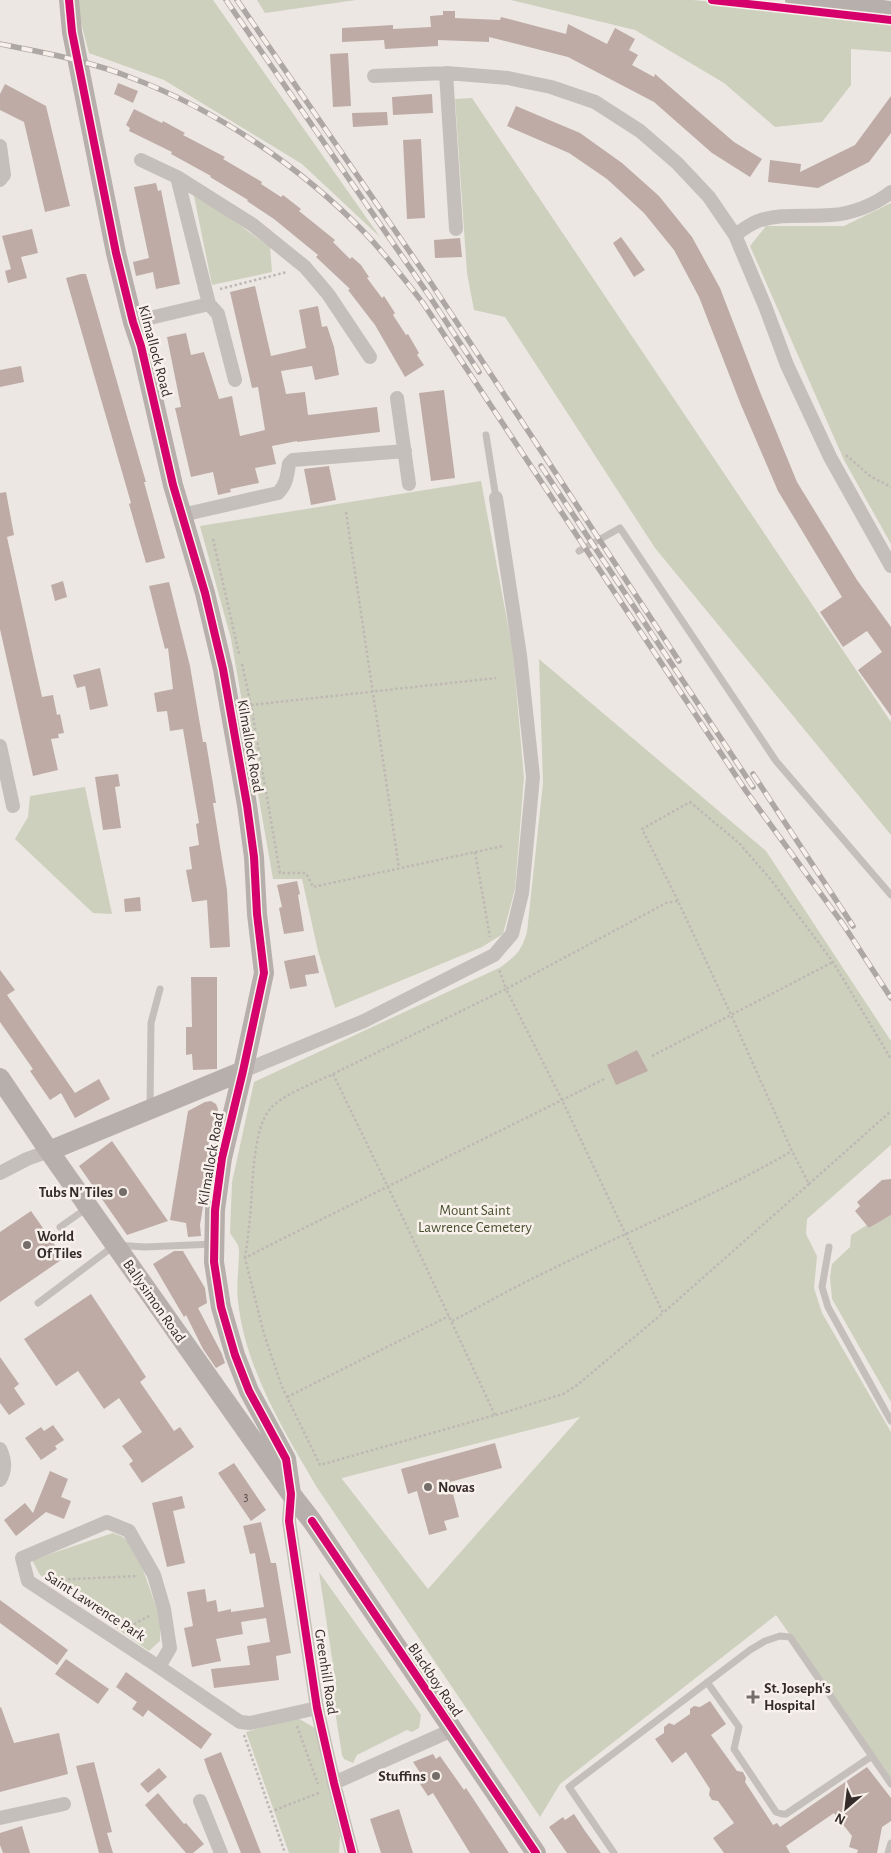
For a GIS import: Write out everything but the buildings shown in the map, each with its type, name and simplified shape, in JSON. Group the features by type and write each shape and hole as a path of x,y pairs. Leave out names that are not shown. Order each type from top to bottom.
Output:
{"street":[{"name":"Kilmallock Road","path":"69,0 72,32 116,253 141,346 173,485 205,593 223,669 254,857 257,914 264,973 222,1158 215,1210 214,1262 221,1307 235,1355 249,1391 286,1459 291,1494"},
{"path":"795,0 891,11"},
{"path":"374,76 446,73 508,78 551,87 595,102 640,131 677,163 709,198 734,235 788,365 830,457 891,566"},
{"path":"446,73 456,229"},
{"path":"0,146 4,175 0,180"},
{"path":"141,160 177,178 253,225 305,267 328,294 370,357"},
{"path":"177,178 208,298 218,314 235,380"},
{"path":"734,235 756,221 774,217 832,215 861,208 884,198 891,192"},
{"path":"133,322 208,298"},
{"path":"397,398 406,451 409,484"},
{"path":"182,515 278,493 283,488 289,464 293,460 406,451"},
{"path":"0,1173 27,1158 150,1110 364,1021 494,954 512,934 522,893 532,777 520,655 496,498"},
{"path":"0,746 13,806"},
{"name":"Ballysimon Road","path":"0,1078 88,1207 312,1521"},
{"path":"0,1449 5,1460 5,1469 0,1480"},
{"name":"Greenhill Road","path":"291,1494 288,1521 316,1708 352,1853"},
{"name":"Blackboy Road","path":"312,1521 536,1853"},
{"name":"Saint Lawrence Park","path":"160,1667 170,1648 164,1608 154,1575 129,1531 107,1522 22,1558 28,1582 160,1667 240,1722"},
{"path":"240,1722 250,1723 278,1718 316,1708"},
{"path":"334,1783 452,1730"},
{"path":"200,1801 221,1853"},
{"path":"0,1818 64,1804"}],"lane":[{"path":"486,435 496,498"},
{"path":"579,551 620,528 776,761 891,895"},
{"path":"150,1110 151,1023 160,989"},
{"path":"60,1227 88,1207"},
{"path":"38,1303 115,1245 145,1247 214,1244"},
{"path":"829,1247 822,1287 828,1307 891,1420"},
{"path":"614,1853 569,1787 707,1682 765,1641 780,1636 790,1637 891,1784"},
{"path":"707,1682 739,1727 734,1749 776,1812 786,1814 872,1756"},
{"path":"888,1853 891,1843"}],"path":[{"path":"208,298 305,267"},
{"path":"830,457 845,455 852,458 870,476 891,487"},
{"path":"346,512 398,868"},
{"path":"213,538 251,705 280,873 306,873 313,887 503,846"},
{"path":"251,705 496,678"},
{"path":"809,1184 792,1151 678,902 642,829 690,802 739,844 772,881 832,962 891,1059"},
{"path":"475,852 494,954 506,989 562,1100 663,1313"},
{"path":"678,902 666,903 506,989 278,1101 268,1110 259,1132 252,1174 251,1215 245,1258 264,1334 287,1397 320,1465 495,1415 563,1394 576,1386 663,1313 891,1112"},
{"path":"652,1056 832,962"},
{"path":"333,1074 450,1316 495,1415"},
{"path":"245,1258 604,1079"},
{"path":"452,1321 545,1272 771,1163 792,1151"},
{"path":"287,1397 450,1316"},
{"path":"28,1582 154,1575"},
{"path":"112,1636 164,1608"},
{"path":"278,1718 298,1727 324,1800"},
{"path":"240,1722 285,1853"},
{"path":"270,1812 320,1792"}],"green space":[{"path":"75,0 213,0 380,237 302,164 164,80 89,53"},
{"path":"257,0 356,0 265,13"},
{"path":"511,0 693,0 891,20 891,52 851,49 851,85 822,122 775,127 724,83 635,30"},
{"path":"472,98 891,722 891,835 655,548 505,317 474,310 467,273 455,99"},
{"path":"194,196 216,208 270,247 272,272 212,285"},
{"path":"891,203 891,544 844,460 750,246 766,226 844,226"},
{"path":"481,481 513,652 524,778 515,889 503,934 482,947 335,1008 318,951 302,879 273,879 231,639 200,526"},
{"name":"Mount Saint Lawrence Cemetery","path":"539,659 766,851 891,1041 891,1145 807,1219 806,1234 817,1256 814,1288 822,1313 891,1432 891,1778 776,1615 560,1784 540,1817 316,1486 267,1397 248,1350 238,1301 239,1251 238,1245 230,1233 232,1182 254,1082 499,968 514,957 520,949 527,932 543,783","holes":["580,1417 428,1589 342,1478"]},
{"path":"85,787 112,914 93,913 15,839 28,817 30,796"},
{"path":"891,1215 891,1402 832,1299 830,1277 832,1264 850,1247 851,1235 867,1225 869,1228"},
{"path":"113,1533 123,1537 132,1545 139,1558 160,1618 160,1641 149,1651 40,1575 32,1560"},
{"path":"319,1572 421,1715 419,1728 412,1732 407,1730 357,1755 353,1763 344,1759 342,1755 332,1692 336,1685"},
{"path":"296,1717 315,1728 340,1836 339,1853 289,1853 246,1732"}],"railway":[{"path":"226,0 430,297 479,372"},
{"path":"237,0 431,283 679,661"},
{"path":"0,44 67,58 116,72 164,91 195,107 257,143 286,164 314,186 365,233 388,258 423,303 746,791 845,927"},
{"path":"541,466 753,787"},
{"path":"753,774 853,926"},
{"path":"841,921 891,998"}],"cycle path":[{"path":"69,0 72,32 116,253 141,346 173,485 205,593 223,669 247,805 254,857 257,914 264,973 222,1158 215,1210 214,1262 221,1307 235,1355 249,1391 286,1459 291,1494 289,1521 317,1708 352,1853"},
{"path":"712,0 891,20"},
{"path":"312,1521 536,1853"}],"place":[{"name":"Tubs N' Tiles","path":"123,1192"},
{"name":"World Of Tiles","path":"27,1245"},
{"name":"Novas","path":"428,1487"},
{"name":"St. Joseph's Hospital","path":"753,1697"},
{"name":"Stuffins","path":"436,1776"}]}
